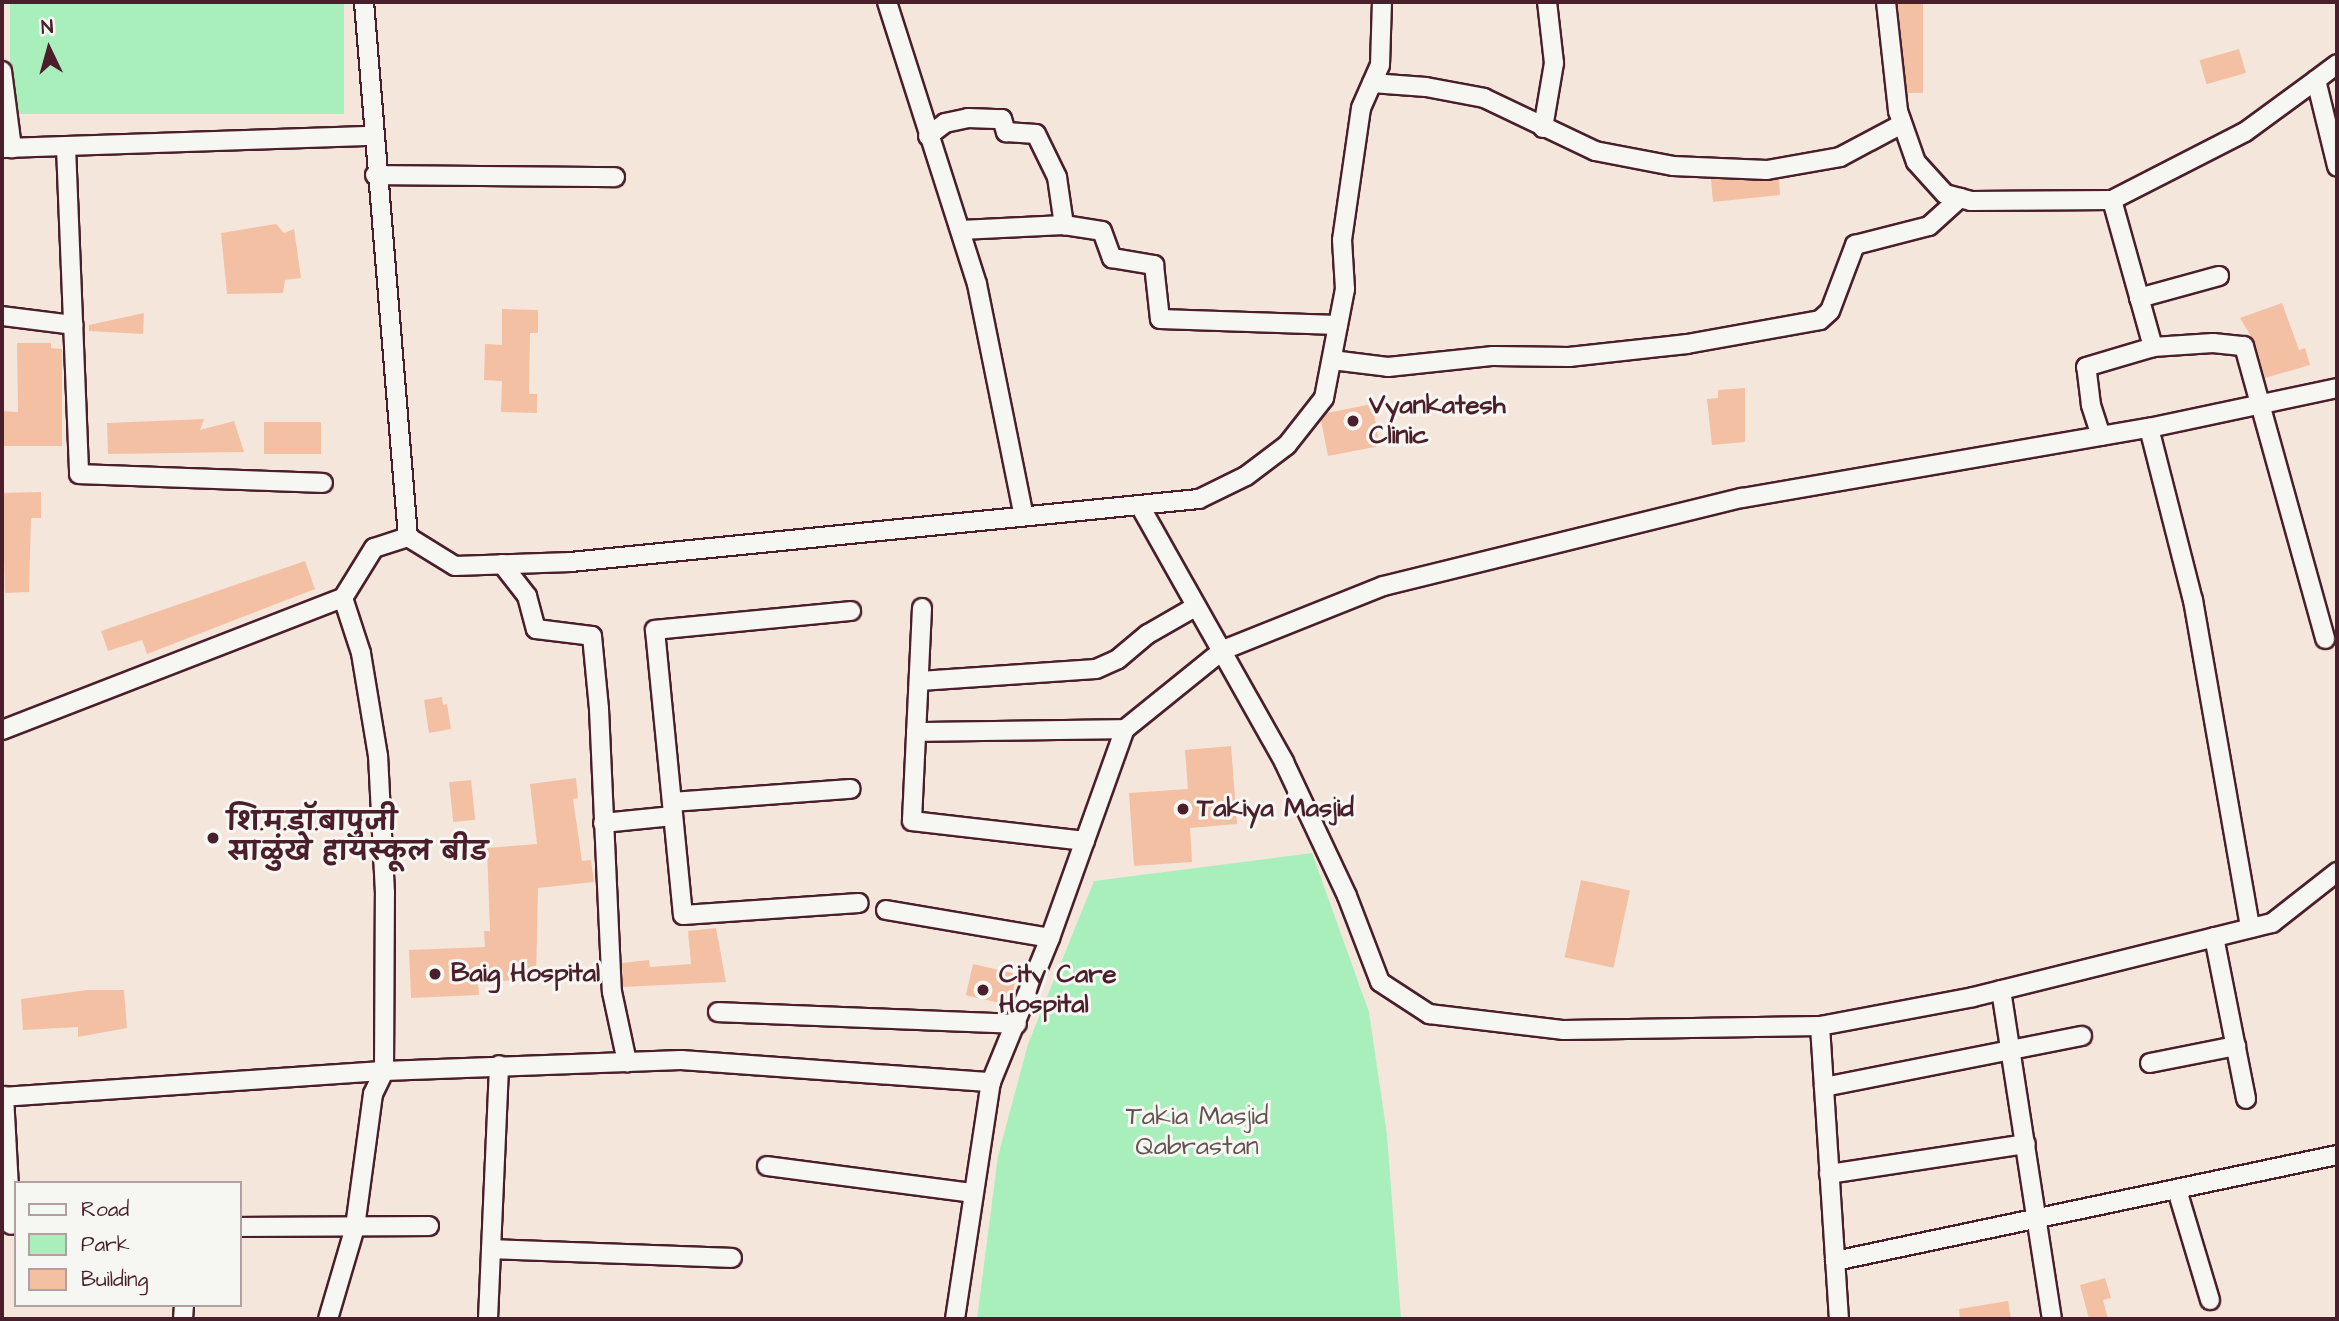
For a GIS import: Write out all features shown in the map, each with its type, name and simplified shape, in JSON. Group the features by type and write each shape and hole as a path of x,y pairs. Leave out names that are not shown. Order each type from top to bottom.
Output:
{"street":[{"path":"364,2 375,175 408,537"},
{"path":"887,2 928,136 961,230 998,376 1023,513"},
{"path":"408,537 454,566 571,562 1023,513 1140,506 1199,499 1266,461 1287,445 1324,398 1345,289 1342,240 1361,108 1380,65 1382,2"},
{"path":"1543,128 1554,63 1546,2"},
{"path":"1886,2 1902,124 1916,162 1945,194 1960,198 2112,200 2245,132 2337,64"},
{"path":"2,71 7,148 372,136"},
{"path":"2316,80 2337,166"},
{"path":"1372,83 1426,87 1484,98 1595,151 1673,166 1767,170 1840,157 1902,124"},
{"path":"928,136 945,123 968,118 1002,119 1006,132 1036,134 1058,177 1064,225"},
{"path":"66,147 79,474 323,483"},
{"path":"375,175 615,177"},
{"path":"1332,360 1388,367 1493,355 1569,357 1687,344 1820,320 1830,311 1855,245 1929,226 1960,198"},
{"path":"2112,200 2152,347"},
{"path":"961,230 1064,225 1102,231 1112,258 1154,265 1160,319 1338,326"},
{"path":"2139,298 2219,276"},
{"path":"2,316 73,325"},
{"path":"2101,436 2091,405 2086,367 2152,347 2213,342 2244,346 2325,639"},
{"path":"955,1319 972,1193 991,1082 1050,938 1125,729 1223,650 1383,586 1742,498 2149,428 2261,407 2337,388"},
{"path":"2149,428 2193,600 2250,928"},
{"path":"1140,506 1284,762 1347,897 1380,982 1429,1014 1564,1030 1820,1026 2001,990 2272,923 2337,872"},
{"path":"2,730 343,598 374,548 408,537"},
{"path":"502,564 527,596 536,629 592,636 612,992 627,1062"},
{"path":"328,1319 355,1227 373,1094 384,1072 385,893 378,756 361,653 343,598"},
{"path":"920,681 1096,669 1118,659 1148,634 1195,607"},
{"path":"922,608 912,821 1084,841"},
{"path":"851,611 655,630 683,915 859,903"},
{"path":"916,733 1125,729"},
{"path":"603,823 673,808 851,789"},
{"path":"886,910 1050,938"},
{"path":"2214,937 2246,1100"},
{"path":"2001,990 2052,1319"},
{"path":"718,1012 1017,1024"},
{"path":"1820,1026 1839,1319"},
{"path":"1824,1087 2082,1036"},
{"path":"2150,1063 2236,1046"},
{"path":"9,1225 3,1097 499,1065 681,1060 991,1082"},
{"path":"488,1319 499,1065"},
{"path":"1829,1174 2026,1144"},
{"path":"1835,1261 2337,1155"},
{"path":"767,1166 972,1193"},
{"path":"2177,1190 2210,1300"},
{"path":"242,1227 429,1226"},
{"path":"491,1249 732,1258"}],"green space":[{"path":"10,2 344,2 344,114 10,114"},
{"name":"Takia Masjid Qabrastan","path":"1312,853 1369,1012 1387,1135 1401,1319 977,1319 998,1156 1028,1044 1094,881"}],"building":[{"path":"1897,2 1923,2 1923,93 1897,93"},
{"path":"2239,49 2246,73 2206,84 2200,60"},
{"path":"1711,179 1779,179 1780,195 1713,202"},
{"path":"276,224 284,233 294,229 301,278 285,280 283,293 227,294 221,233"},
{"path":"2282,303 2299,350 2305,348 2310,365 2265,378 2255,343 2240,318"},
{"path":"502,309 538,310 538,333 530,333 529,394 537,394 537,413 501,412 502,381 484,380 485,344 502,345"},
{"path":"144,313 143,334 89,331 89,325"},
{"path":"17,343 51,343 51,348 62,349 62,446 2,446 2,411 18,412"},
{"path":"1745,388 1745,442 1712,445 1707,399 1718,398 1718,390"},
{"path":"1372,404 1380,446 1328,456 1321,420 1327,413"},
{"path":"204,419 200,430 234,421 244,452 108,454 107,423"},
{"path":"264,422 321,422 321,454 264,454"},
{"path":"41,492 41,518 31,518 29,592 5,593 2,493"},
{"path":"305,561 315,589 147,654 142,640 108,651 101,631"},
{"path":"442,697 443,705 447,704 451,729 429,733 424,700"},
{"name":"Takiya Masjid","path":"1231,746 1237,824 1190,828 1192,862 1134,866 1129,793 1188,789 1185,750"},
{"path":"576,778 578,798 573,799 582,861 591,860 594,882 538,888 536,978 478,983 479,995 411,998 409,950 485,947 484,931 490,931 487,848 537,844 530,784"},
{"path":"471,780 475,820 453,822 449,782"},
{"path":"1581,880 1630,890 1613,968 1565,957"},
{"path":"716,928 726,982 623,987 622,963 649,960 650,967 691,964 688,931"},
{"path":"973,964 1017,974 1010,1005 966,995"},
{"path":"87,990 124,990 127,1028 78,1037 78,1027 23,1030 21,999"},
{"path":"2105,1278 2111,1298 2103,1300 2108,1319 2089,1319 2080,1285"},
{"path":"2008,1301 2011,1319 1960,1319 1959,1309"}],"place":[{"name":"Vyankatesh Clinic","path":"1353,421"},
{"name":"Takiya Masjid","path":"1183,809"},
{"name":"शि.म.डॉ.बापुजी साळुंखे हायस्कूल बीड","path":"213,838"},
{"name":"Baig Hospital","path":"435,974"},
{"name":"City Care Hospital","path":"983,990"}]}
